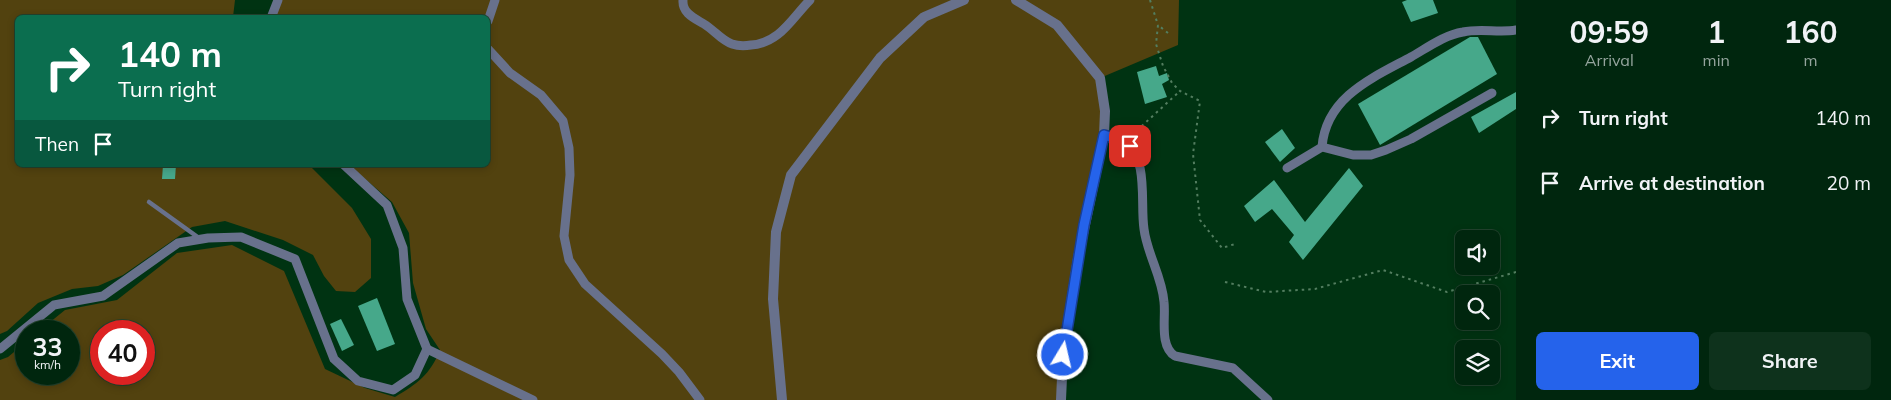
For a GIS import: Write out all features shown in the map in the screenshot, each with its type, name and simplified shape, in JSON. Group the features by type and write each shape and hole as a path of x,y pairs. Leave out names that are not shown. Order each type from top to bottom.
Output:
{"street":[{"path":"272,15 278,0"},
{"path":"490,15 495,0"},
{"path":"683,0 685,10 689,15 712,29 726,41 742,46 756,45 772,40 797,17 810,0"},
{"path":"782,400 773,299 776,232 791,175 880,58 924,17 964,0"},
{"path":"1016,0 1057,25 1100,78 1106,111 1104,135 1078,258 1063,355 1061,400"},
{"path":"1322,148 1323,134 1330,119 1346,98 1359,86 1449,35 1471,30 1516,30"},
{"path":"490,51 510,73 542,94 563,121 569,148 570,175 564,236 566,250 572,266 585,284 599,298 679,372 700,400"},
{"path":"1287,168 1322,148 1352,155 1371,155 1386,150 1411,139 1492,93"},
{"path":"1104,135 1124,141 1134,152 1140,170 1144,229 1163,290 1167,348 1175,356 1233,368 1268,400"},
{"path":"346,167 387,205 403,248 407,299 426,349 533,400"},
{"path":"0,350 54,305 103,296 178,243 200,239 241,237 295,259 334,359 358,381 393,390 415,375 426,349"}],"lane":[{"path":"149,202 200,239"}],"path":[{"path":"1150,0 1158,25 1156,44 1163,66 1172,83 1180,91 1200,101 1193,154 1200,220 1222,248 1235,244"},
{"path":"1158,25 1168,33"},
{"path":"1124,141 1147,123 1180,91"},
{"path":"1225,282 1266,292 1305,290 1315,289 1383,270 1447,292 1516,272"}],"shaded area":[{"path":"0,0 235,0 233,15 15,15 15,167 311,167 352,208 371,239 371,278 355,292 336,291 324,276 313,255 283,240 225,221 192,227 123,275 98,286 72,289 38,303 19,320 15,320 15,324 0,334"},
{"path":"278,0 1179,0 1178,45 1100,78 1104,101 1061,400 0,400 0,360 15,351 15,385 80,385 80,320 53,320 65,310 117,300 177,253 232,245 284,271 325,369 365,388 395,397 422,378 432,366 440,350 426,329 413,283 409,233 392,202 351,167 490,167 490,15 272,15"}],"building":[{"path":"1407,0 1433,0 1438,13 1411,22 1402,2"},
{"path":"1470,37 1478,37 1497,74 1380,145 1358,104"},
{"path":"1156,66 1159,76 1167,73 1169,80 1162,84 1167,97 1145,104 1137,72"},
{"path":"1516,92 1516,109 1479,133 1471,117"},
{"path":"1282,129 1295,148 1280,162 1265,142"},
{"path":"163,167 176,167 175,179 162,179"},
{"path":"1349,168 1363,186 1303,260 1289,242 1294,235 1272,209 1255,222 1244,206 1274,180 1305,222"},
{"path":"377,298 395,344 377,351 358,306"},
{"path":"341,319 354,345 342,351 330,324"}],"route":[{"path":"1063,355 1084,225 1104,135 1124,141 1130,146"}]}
